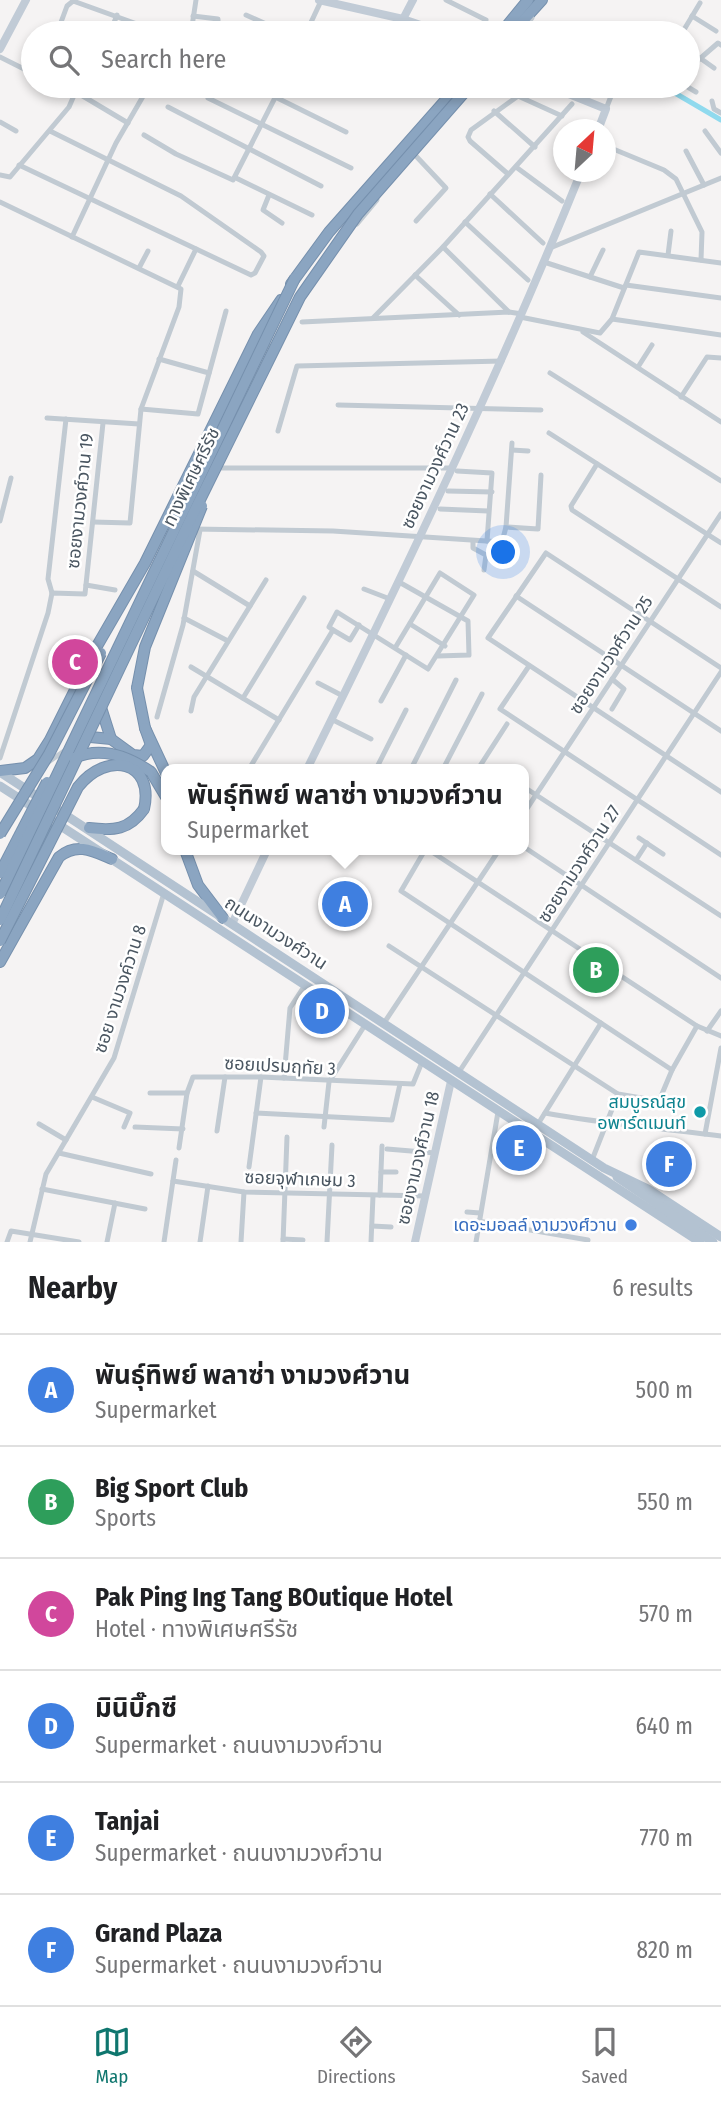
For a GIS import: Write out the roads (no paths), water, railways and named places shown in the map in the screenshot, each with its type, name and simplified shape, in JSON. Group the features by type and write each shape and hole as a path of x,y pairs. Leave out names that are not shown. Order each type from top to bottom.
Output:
{"highway":[{"path":"511,21 528,0"},
{"path":"523,21 542,0"},
{"name":"ทางพิเศษศรีรัช","path":"0,894 295,278 329,232 447,98"},
{"name":"ทางพิเศษศรีรัช","path":"0,920 282,330 324,261 358,214 460,98"},
{"path":"0,834 49,754 258,334 295,278"},
{"path":"79,736 111,739 133,755 144,756 151,745 137,688 145,647 197,525 209,483"},
{"path":"121,605 122,610 136,616"},
{"path":"0,771 25,768 38,759 112,625 122,615 136,616"},
{"path":"98,697 111,739"},
{"path":"145,728 162,764"},
{"path":"0,872 41,789 68,760 92,753 111,754 133,760 150,772 161,788"},
{"path":"0,941 78,787 100,766 113,764 136,772 147,795 144,808 135,821 116,831 89,828"},
{"path":"0,872 36,857 47,832 46,816"},
{"path":"0,962 59,857 66,851 81,848 111,859"},
{"path":"187,855 203,893 227,921"}],"main road":[{"name":"ถนนงามวงศ์วาน","path":"0,771 593,1160 648,1189 721,1237"},
{"name":"ถนนงามวงศ์วาน","path":"0,786 594,1175 624,1199 690,1242"},
{"name":"ถนนงามวงศ์วาน","path":"604,1167 636,1196 700,1242"},
{"name":"ถนนงามวงศ์วาน","path":"594,1175 636,1196 713,1242"}],"street":[{"path":"0,49 26,0"},
{"path":"192,21 196,0"},
{"path":"403,19 413,0"},
{"path":"446,0 486,20"},
{"path":"530,21 548,0"},
{"path":"313,21 325,1 409,21"},
{"path":"62,21 69,2 78,2 133,21"},
{"path":"689,21 700,3"},
{"path":"115,21 117,15"},
{"path":"246,15 259,21"},
{"path":"193,16 218,21"},
{"path":"692,16 716,31"},
{"path":"700,56 718,43 721,45"},
{"path":"0,57 21,68"},
{"path":"700,58 714,68"},
{"path":"0,175 9,178 50,131 73,98"},
{"path":"91,98 128,122"},
{"path":"72,237 107,161 142,98"},
{"path":"208,98 351,168"},
{"path":"233,179 276,98"},
{"path":"278,98 346,132"},
{"path":"22,786 36,769 66,750 79,736 136,616 302,289 461,98"},
{"path":"508,174 468,137 471,130 515,98"},
{"path":"522,98 562,116"},
{"path":"579,98 606,109"},
{"path":"602,119 610,98"},
{"path":"712,101 721,113"},
{"path":"373,318 443,247 572,104"},
{"path":"168,107 321,186"},
{"path":"495,111 535,146"},
{"path":"0,122 16,131"},
{"path":"19,165 251,275 264,256 181,195 50,131"},
{"path":"705,131 721,153"},
{"path":"144,135 176,154 312,215"},
{"path":"616,150 664,170 685,192 702,232 701,260"},
{"path":"686,151 704,186"},
{"path":"415,155 446,188 416,221"},
{"path":"516,167 562,201"},
{"path":"490,194 547,245 721,178"},
{"name":"ซอยงามวงศ์วาน 23","path":"309,764 453,470 544,262 547,245 576,182"},
{"path":"269,195 263,211 282,223"},
{"path":"0,202 178,286 182,294 141,409 129,525 93,522"},
{"path":"465,222 528,280"},
{"path":"668,255 671,231"},
{"path":"443,247 509,312"},
{"path":"178,286 196,249"},
{"path":"590,277 603,250"},
{"path":"139,268 148,251"},
{"path":"302,322 509,312 583,331 604,332 612,319 639,252 721,263"},
{"path":"544,262 625,286 721,298"},
{"path":"415,275 459,314"},
{"path":"141,409 198,414 226,311"},
{"path":"612,319 721,335"},
{"path":"583,331 721,422"},
{"path":"638,368 652,345"},
{"path":"681,397 707,357 721,358"},
{"path":"159,359 209,373"},
{"path":"278,430 297,366 502,361"},
{"path":"550,373 721,481"},
{"path":"338,405 541,410"},
{"path":"47,418 103,423"},
{"path":"0,758 48,613 52,593 48,579 66,419"},
{"name":"ซอยงามวงศ์วาน 19","path":"52,593 83,595 86,585 103,423 139,424"},
{"path":"549,433 721,543"},
{"path":"180,528 333,531 502,542 506,527 512,447 528,451"},
{"path":"597,464 570,508 721,607"},
{"path":"210,468 453,470 492,473 487,541"},
{"path":"506,527 538,529 541,475"},
{"path":"0,521 10,478"},
{"path":"448,491 492,492"},
{"path":"440,509 488,511"},
{"name":"ซอยงามวงศ์วาน 25","path":"529,804 721,514"},
{"path":"157,718 184,618 200,530"},
{"path":"473,541 473,548 486,555 484,570"},
{"path":"721,670 546,553 488,638 721,792"},
{"path":"192,571 250,606"},
{"path":"359,625 350,640 329,627 337,612 359,625 405,655 428,669 474,595 440,573 395,648"},
{"path":"191,711 206,677 266,580"},
{"path":"399,582 468,621 468,655 438,656"},
{"path":"86,585 115,590"},
{"path":"364,589 390,600"},
{"path":"516,596 721,731"},
{"path":"243,698 304,598"},
{"path":"184,618 228,641"},
{"path":"410,624 444,646"},
{"path":"252,764 333,630"},
{"path":"381,701 405,655"},
{"path":"529,666 500,709 721,855"},
{"path":"191,667 279,719"},
{"name":"ซอยงามวงศ์วาน 27","path":"459,1072 721,670"},
{"path":"612,679 624,689 612,709"},
{"path":"414,764 456,680"},
{"path":"318,683 343,696"},
{"path":"446,764 482,694"},
{"path":"379,764 406,710"},
{"path":"331,719 371,739"},
{"path":"481,764 506,724"},
{"path":"529,792 721,916"},
{"path":"639,838 663,854"},
{"path":"636,860 647,843"},
{"path":"529,851 721,978"},
{"path":"227,921 264,855"},
{"path":"424,855 400,890 671,1070"},
{"path":"436,855 479,880 698,1026 721,1036"},
{"path":"384,1023 496,855"},
{"name":"ซอย งามวงค์วาน 8","path":"30,1242 50,1166 114,1058 164,893"},
{"path":"389,946 618,1094 651,1102 659,1101 671,1070 698,1026"},
{"path":"284,1078 290,1008 305,985"},
{"path":"707,1031 721,1011"},
{"path":"538,1124 601,1023"},
{"path":"324,1127 329,1082 365,1025"},
{"path":"705,1134 721,1048"},
{"path":"256,1113 392,1120 400,1084 415,1084 422,1062"},
{"name":"ซอยเปรมฤทัย 3","path":"187,1093 193,1077 261,1077 400,1084"},
{"path":"217,1131 225,1077"},
{"path":"249,1167 261,1077"},
{"name":"ซอยงามวงศ์วาน 18","path":"415,1242 451,1081"},
{"path":"712,1092 721,1093"},
{"path":"150,1093 187,1093 179,1148"},
{"path":"593,1160 618,1094"},
{"path":"92,1097 130,1113 124,1127"},
{"path":"476,1242 498,1112"},
{"path":"545,1113 607,1124 629,1124 721,1136"},
{"path":"39,1124 66,1140"},
{"path":"135,1127 183,1129"},
{"path":"287,1137 283,1241 303,1240"},
{"path":"327,1242 331,1145"},
{"path":"380,1195 385,1148 435,1153"},
{"path":"59,1153 151,1174"},
{"path":"164,1242 176,1160"},
{"path":"381,1172 396,1172"},
{"name":"ซอยจุฬาเกษม 3","path":"173,1181 244,1192 426,1196"},
{"path":"200,1242 208,1186"},
{"path":"42,1189 145,1209"},
{"path":"241,1242 244,1192"},
{"path":"371,1242 373,1196"},
{"path":"107,1242 115,1203"},
{"path":"467,1212 480,1213"},
{"path":"478,1221 588,1240"},
{"path":"372,1226 391,1227"},
{"path":"7,1242 9,1231 79,1242"}],"waterway":[{"path":"683,98 721,120"}],"place":[{"name":"Pak Ping Ing Tang BOutique Hotel","path":"75,662"},
{"name":"พันธุ์ทิพย์ พลาซ่า งามวงศ์วาน","path":"345,904"},
{"name":"Big Sport Club","path":"596,970"},
{"name":"มินิบิ๊กซี","path":"322,1011"},
{"name":"สมบูรณ์สุข อพาร์ตเมนท์","path":"700,1112"},
{"name":"Tanjai","path":"519,1148"},
{"name":"Grand Plaza","path":"669,1164"},
{"name":"เดอะมอลล์ งามวงศ์วาน","path":"631,1225"}]}
